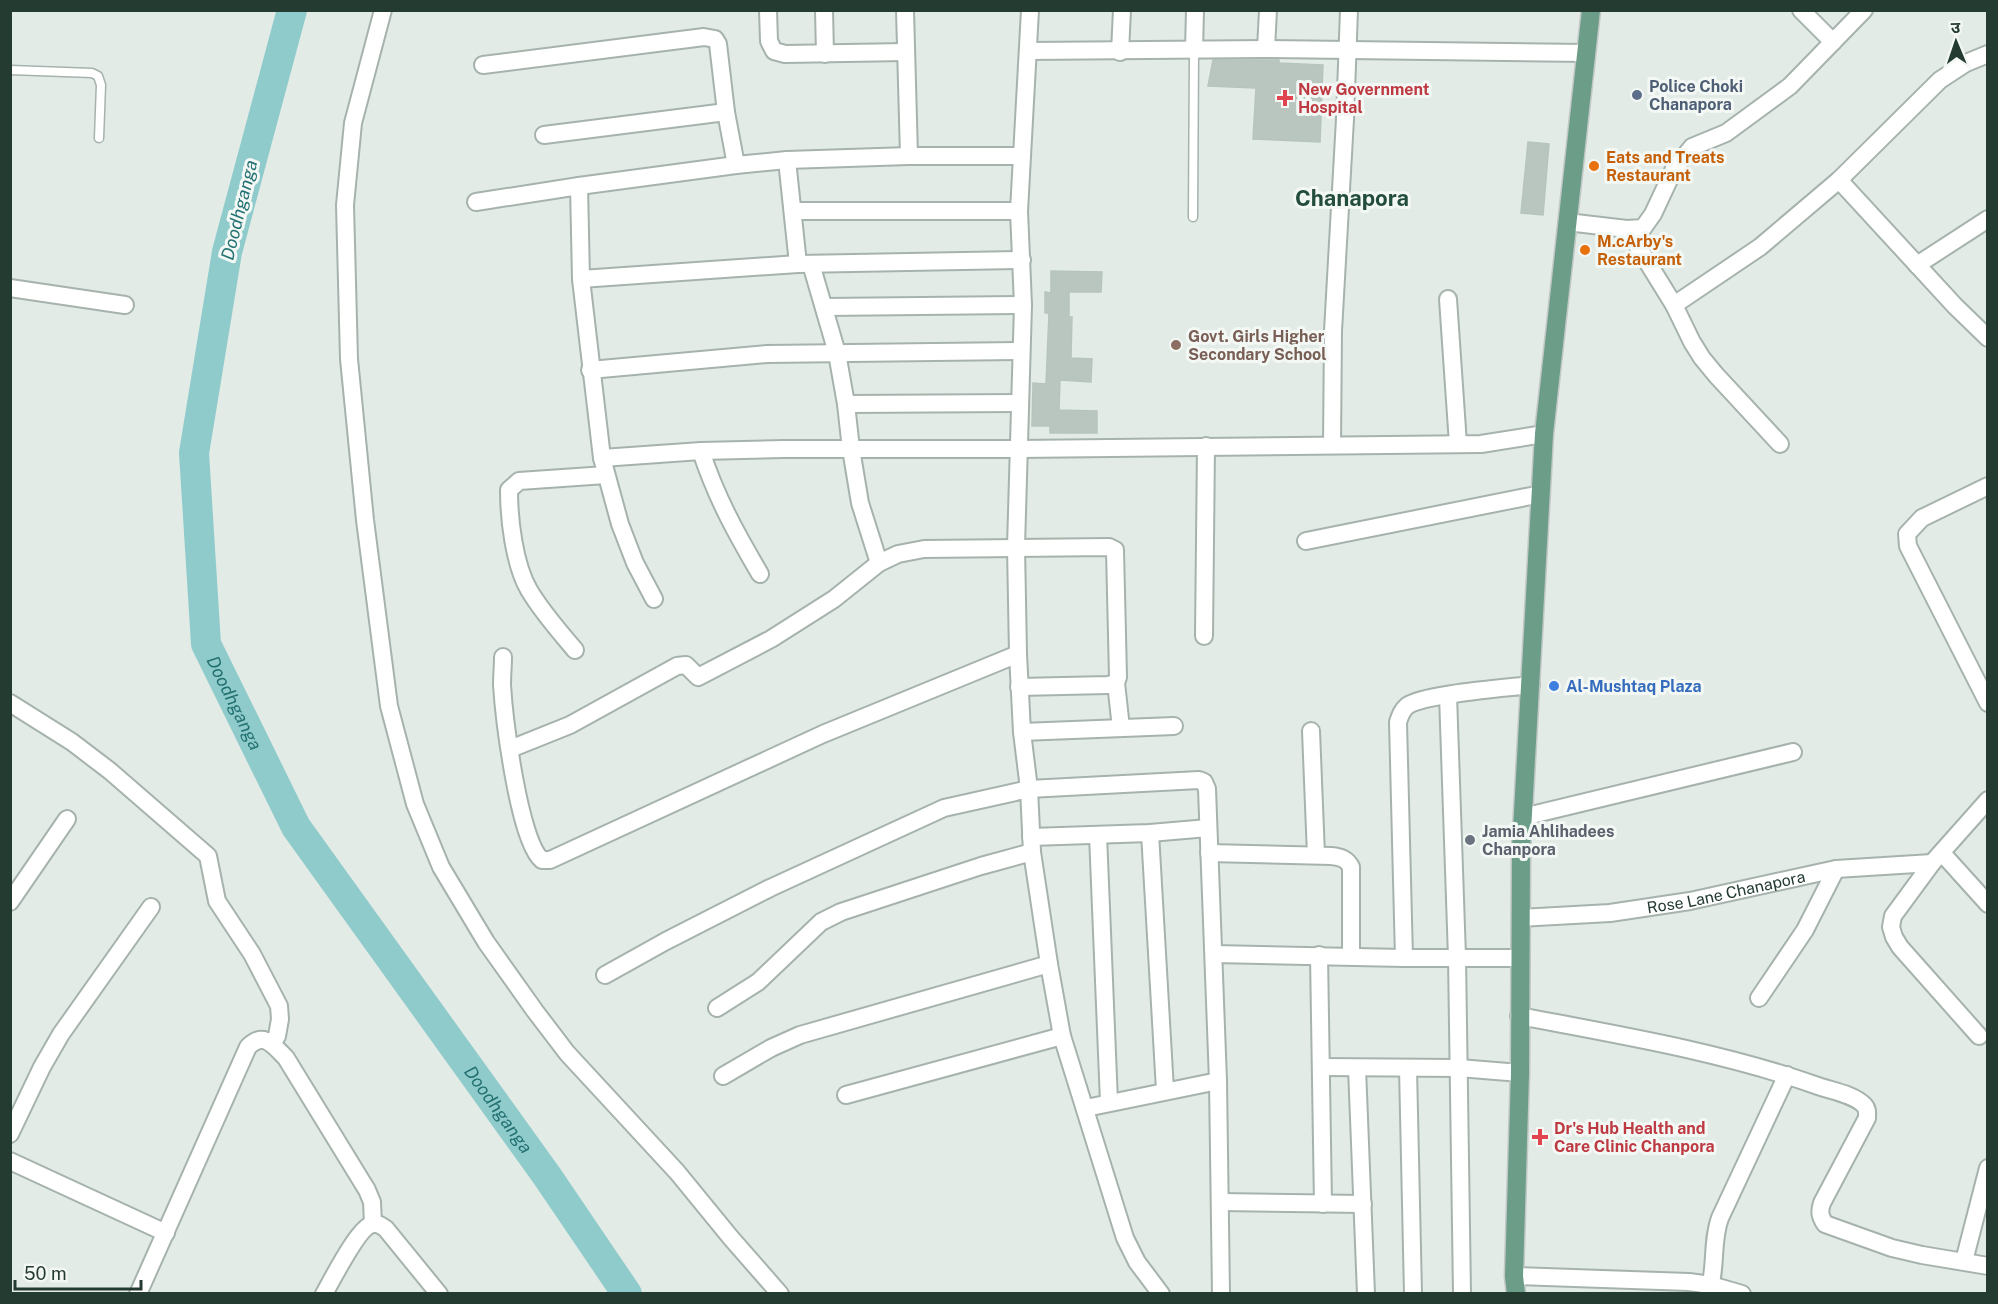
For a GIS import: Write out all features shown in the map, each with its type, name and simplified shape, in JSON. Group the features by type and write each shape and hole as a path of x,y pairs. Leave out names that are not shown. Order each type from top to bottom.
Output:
{"main road":[{"path":"1515,1284 1523,817 1544,434 1590,10"}],"street":[{"path":"383,10 353,123 346,194 349,358 367,531 389,706 415,804 441,867 486,942 535,1011 567,1053 677,1172 731,1239 780,1293"},
{"path":"768,10 769,41 774,51 785,54 906,52"},
{"path":"825,10 825,54"},
{"path":"905,10 909,156"},
{"path":"1030,10 1019,211 1023,305 1016,547 1019,687 1032,844 1062,1036 1125,1238 1137,1262 1161,1293"},
{"path":"1120,51 1122,10"},
{"path":"1194,51 1196,10"},
{"path":"1266,49 1268,10"},
{"path":"1332,445 1333,331 1349,10"},
{"path":"1801,10 1833,42"},
{"path":"1567,222 1627,230 1643,228 1674,169 1692,147 1726,134 1790,86 1864,10"},
{"path":"483,65 704,36 715,39 718,44 726,112 736,165"},
{"path":"1028,51 1266,49 1586,52"},
{"path":"1674,305 1760,247 1839,180 1940,80 1966,63 1988,54"},
{"path":"544,135 726,112"},
{"path":"476,202 579,186 787,160 909,156 1021,156"},
{"path":"787,160 793,211 805,264 824,307 837,353 860,503 879,563"},
{"path":"1839,180 1988,338"},
{"path":"579,186 581,279 602,458 620,524 634,563 654,599"},
{"path":"793,211 1019,211"},
{"path":"1917,264 1988,219"},
{"path":"1627,230 1674,305 1702,358 1780,444"},
{"path":"581,279 805,264 1022,260"},
{"path":"10,288 124,305"},
{"path":"1448,299 1458,444"},
{"path":"824,307 1023,305"},
{"path":"590,370 767,354 1021,351"},
{"path":"846,404 1020,403"},
{"path":"602,458 701,451 1481,444 1544,434"},
{"path":"1204,636 1206,446"},
{"path":"701,451 714,490 760,574"},
{"path":"575,650 528,589 517,553 509,507 509,490 519,481 606,475"},
{"path":"1988,486 1922,518 1907,534 1908,546 1912,555 1988,703"},
{"path":"1306,541 1541,494"},
{"path":"510,749 570,725 677,666 686,665 698,677 771,639 834,599 879,563 898,554 924,549 1109,547 1115,550 1118,677 1116,683 1121,728"},
{"path":"503,657 502,683 521,812 538,857 542,860 550,860 823,734 1018,654"},
{"path":"1019,687 1116,683"},
{"path":"1404,958 1398,722 1402,712 1407,706 1448,695 1531,685"},
{"path":"1448,695 1459,1068 1462,1293"},
{"path":"10,703 72,742 208,856 217,901 252,954 279,1006 280,1019 277,1036 272,1044"},
{"path":"1022,732 1174,726"},
{"path":"1311,731 1316,855"},
{"path":"1523,817 1793,752"},
{"path":"605,975 770,888 944,808 1029,789 1199,780 1203,782 1207,789 1214,954 1221,1293"},
{"path":"1979,1036 1900,947 1891,927 1893,916 1937,858 1988,800"},
{"path":"10,902 67,819"},
{"path":"717,1008 770,973 821,922 841,912 970,870 1032,844 1098,835 1208,828"},
{"path":"1150,832 1165,1090"},
{"path":"1098,835 1109,1102"},
{"path":"1209,853 1340,856 1351,867 1351,956"},
{"path":"1937,858 1988,904"},
{"name":"Rose Lane Chanapora","path":"1521,918 1610,913 1678,902 1836,869 1937,858"},
{"path":"1759,998 1805,930 1836,869"},
{"path":"10,1134 42,1067 61,1034 151,907"},
{"path":"1214,954 1521,958"},
{"path":"1319,955 1323,1204"},
{"path":"723,1076 771,1048 800,1035 1049,964"},
{"path":"1519,1016 1652,1041 1787,1075 1852,1098 1868,1111 1867,1118 1820,1211 1820,1217 1825,1224 1892,1248 1922,1256 1988,1266"},
{"path":"846,1095 1062,1036"},
{"path":"138,1293 248,1047 255,1041 263,1039 272,1044 286,1058 367,1190 372,1202 373,1224"},
{"path":"1322,1067 1459,1068 1520,1073"},
{"path":"1357,1068 1366,1293"},
{"path":"1408,1068 1413,1293"},
{"path":"1710,1289 1714,1240 1720,1218 1787,1075"},
{"path":"1086,1108 1165,1090 1218,1081"},
{"path":"10,1161 166,1233"},
{"path":"1964,1261 1984,1196 1988,1168"},
{"path":"1220,1202 1363,1204"},
{"path":"324,1293 359,1236 366,1227 373,1224 381,1224 386,1229 439,1293"},
{"path":"1515,1284 1678,1281 1710,1289 1742,1293"}],"lane":[{"path":"1193,217 1194,51"},
{"path":"10,70 92,73 98,76 101,86 99,138"}],"building":[{"path":"1213,60 1279,60 1279,63 1323,65 1320,142 1253,139 1256,88 1208,86"},
{"path":"1528,142 1549,144 1543,215 1521,213"},
{"path":"1051,271 1102,272 1101,292 1069,292 1069,317 1072,317 1071,358 1092,359 1091,382 1060,380 1059,410 1097,411 1097,433 1050,433 1050,426 1032,426 1033,383 1046,384 1049,313 1045,313 1045,292 1051,293"}],"waterway":[{"name":"Doodhganga","path":"292,10 227,252 194,453 206,644 296,827 547,1176 627,1294"}],"place":[{"name":"Police Choki Chanapora","path":"1637,95"},
{"name":"New Government Hospital","path":"1285,98"},
{"name":"Eats and Treats Restaurant","path":"1594,166"},
{"name":"M.cArby's Restaurant","path":"1585,250"},
{"name":"Govt. Girls Higher Secondary School","path":"1176,345"},
{"name":"Al-Mushtaq Plaza","path":"1554,686"},
{"name":"Jamia Ahlihadees Chanpora","path":"1470,840"},
{"name":"Dr's Hub Health and Care Clinic Chanpora","path":"1540,1137"}],"district":[{"name":"Chanapora","path":"1352,198"}]}
